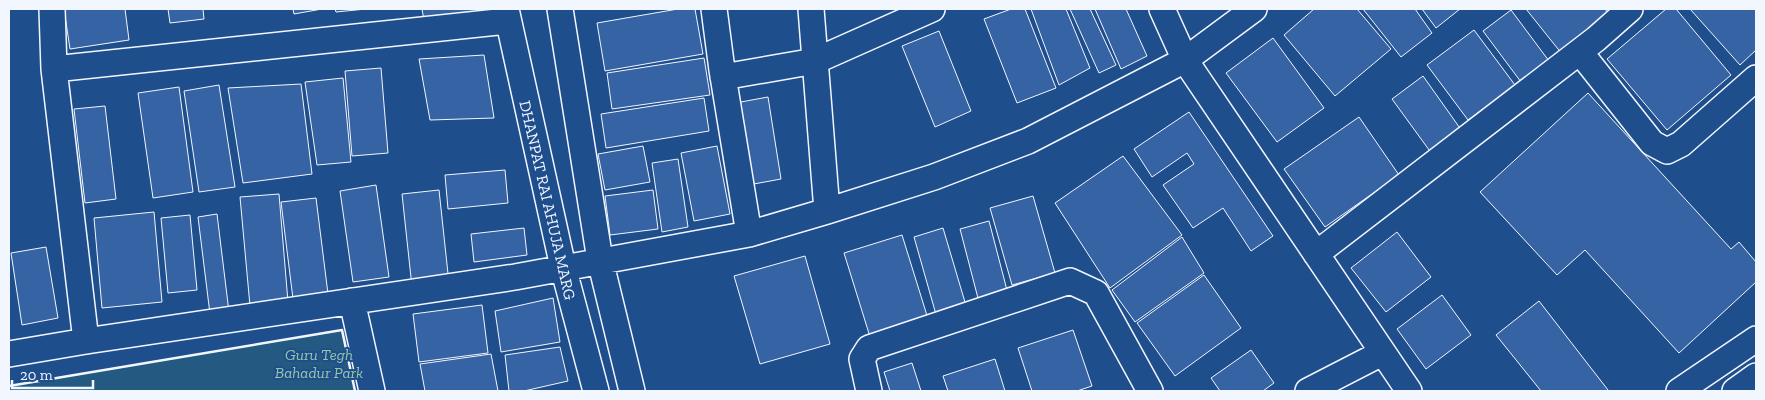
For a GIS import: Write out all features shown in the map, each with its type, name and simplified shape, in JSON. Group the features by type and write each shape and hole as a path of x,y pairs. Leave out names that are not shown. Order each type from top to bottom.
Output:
{"street":[{"path":"52,9 54,69 86,341"},
{"path":"560,9 600,260 632,391"},
{"path":"714,9 723,77 749,234"},
{"path":"811,9 828,212"},
{"path":"723,77 815,61 932,9"},
{"path":"1162,9 1185,60 1409,391"},
{"path":"9,354 515,277 749,234 828,212 934,177 1028,141 1185,60 1254,9"},
{"path":"1316,254 1580,52 1630,9"},
{"path":"54,69 506,15"},
{"name":"DHANPAT RAI AHUJA MARG","path":"506,15 563,267 596,391"},
{"path":"1580,52 1652,143 1667,151 1681,144 1756,78"},
{"path":"869,391 862,359 869,348 1070,281 1096,293 1150,391"},
{"path":"352,301 372,391"},
{"path":"1680,391 1756,339"},
{"path":"1308,391 1382,353"},
{"path":"1735,391 1756,376"}],"green space":[{"name":"Guru Tegh Bahadur Park","path":"342,330 355,391 9,391 9,386"}],"building":[{"path":"64,9 125,9 129,40 70,49"},
{"path":"168,9 203,9 204,19 170,23"},
{"path":"293,9 322,9 294,14"},
{"path":"335,9 366,9 336,12"},
{"path":"422,9 485,9 486,17 425,26"},
{"path":"678,9 695,9 703,54 605,71 597,23"},
{"path":"1011,9 1025,9 1056,88 1017,103 984,19"},
{"path":"1031,9 1066,9 1090,68 1059,85"},
{"path":"1070,9 1090,9 1116,65 1099,73"},
{"path":"1095,9 1126,9 1147,56 1121,69"},
{"path":"1314,9 1357,9 1391,49 1335,96 1284,35"},
{"path":"1363,9 1415,9 1432,33 1401,57"},
{"path":"1422,9 1460,9 1436,28"},
{"path":"1526,9 1605,9 1610,15 1562,54"},
{"path":"1666,9 1676,9 1731,75 1667,130 1607,59"},
{"path":"1690,9 1756,9 1756,50 1740,65"},
{"path":"1511,10 1552,65 1524,86 1483,31"},
{"path":"1474,30 1515,85 1468,120 1427,65"},
{"path":"939,31 971,111 935,127 902,46"},
{"path":"1273,38 1324,108 1277,142 1226,73"},
{"path":"484,55 494,118 430,120 419,59"},
{"path":"704,58 710,95 612,109 607,73"},
{"path":"381,68 388,153 352,156 345,71"},
{"path":"1423,76 1462,131 1432,154 1392,99"},
{"path":"343,78 351,162 317,165 305,82"},
{"path":"301,84 312,174 243,183 228,88"},
{"path":"219,85 235,187 199,192 184,91"},
{"path":"179,87 193,192 153,198 138,93"},
{"path":"1588,93 1731,249 1739,242 1756,262 1756,282 1679,353 1585,250 1557,275 1480,192"},
{"path":"768,97 781,179 743,186 730,104"},
{"path":"704,98 709,131 606,148 601,114"},
{"path":"105,106 116,199 85,203 74,109"},
{"path":"1189,112 1273,236 1251,251 1223,208 1193,228 1163,185 1194,164 1187,153 1152,177 1134,149"},
{"path":"1359,117 1399,175 1325,227 1284,169"},
{"path":"643,146 650,182 605,190 598,154"},
{"path":"717,146 730,214 694,221 681,153"},
{"path":"1123,156 1182,235 1110,288 1055,203"},
{"path":"678,159 688,227 662,232 652,163"},
{"path":"505,170 508,203 448,209 445,175"},
{"path":"376,185 389,277 353,282 340,191"},
{"path":"439,190 449,283 412,287 402,194"},
{"path":"653,190 658,229 610,235 605,196"},
{"path":"279,194 288,302 250,306 240,197"},
{"path":"1033,196 1055,273 1012,285 990,208"},
{"path":"316,198 328,294 293,299 281,202"},
{"path":"154,212 162,302 102,308 94,218"},
{"path":"217,214 229,312 210,314 198,217"},
{"path":"190,215 197,290 168,293 161,218"},
{"path":"989,221 1008,294 979,302 960,229"},
{"path":"524,228 527,255 474,262 471,234"},
{"path":"943,228 967,309 937,318 914,237"},
{"path":"1397,232 1431,277 1386,312 1351,268"},
{"path":"902,235 929,322 871,340 844,253"},
{"path":"1182,237 1204,273 1135,322 1112,290"},
{"path":"46,247 58,318 22,325 11,253"},
{"path":"805,256 830,344 760,364 734,276"},
{"path":"1204,275 1241,328 1175,376 1137,323"},
{"path":"1442,295 1471,335 1426,369 1397,329"},
{"path":"553,298 560,342 501,352 495,311"},
{"path":"1539,301 1608,390 1541,391 1496,335"},
{"path":"482,305 488,353 419,362 413,314"},
{"path":"1073,330 1092,386 1077,391 1032,391 1018,348"},
{"path":"560,347 568,381 524,391 509,391 505,355"},
{"path":"1251,350 1274,383 1263,391 1220,391 1211,378"},
{"path":"491,354 498,391 425,391 420,364"},
{"path":"995,359 1005,391 948,391 943,376"},
{"path":"912,363 921,391 890,391 884,372"}],"wall":[{"path":"9,386 342,330 355,391"}]}
